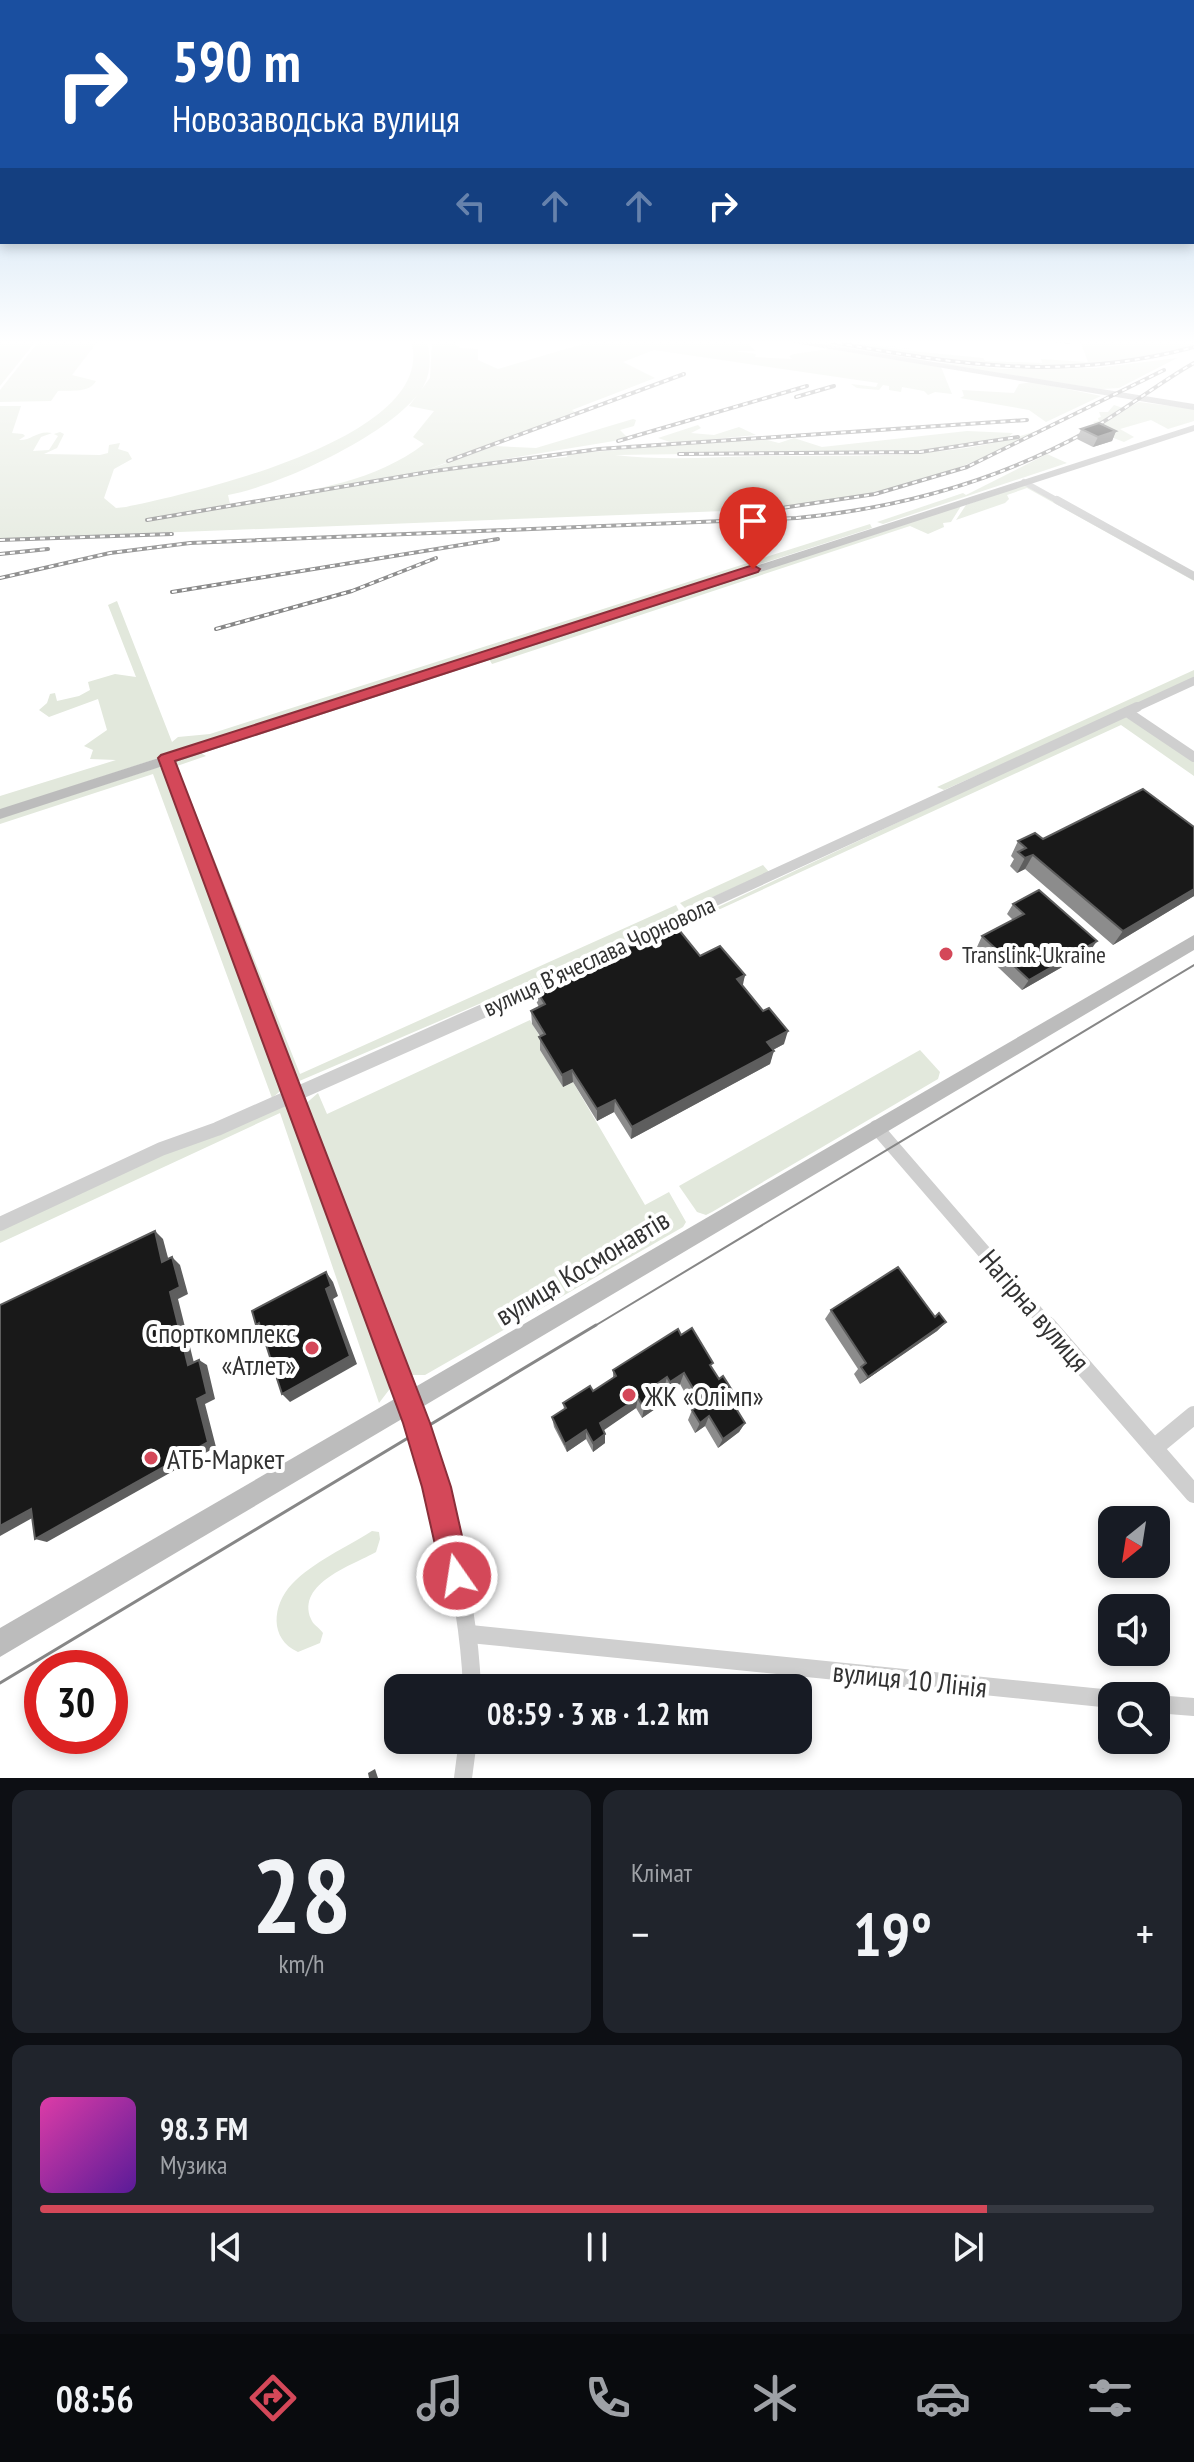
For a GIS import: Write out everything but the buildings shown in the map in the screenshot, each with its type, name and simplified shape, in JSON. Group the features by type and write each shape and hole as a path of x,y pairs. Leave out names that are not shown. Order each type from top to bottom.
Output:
{"street":[{"path":"0,814 1194,428"},
{"path":"1024,482 1194,576"},
{"name":"вулиця Вʼячеслава Чорновола","path":"0,1224 161,1149 217,1129 677,925 685,915 784,868 1194,681"},
{"path":"1127,712 1194,757"},
{"path":"166,758 437,1487 470,1634 471,1674"},
{"name":"вулиця Космонавтів","path":"0,1643 1194,942"},
{"name":"Нагірна вулиця","path":"876,1127 1194,1494"},
{"path":"1154,1448 1194,1415"},
{"name":"вулиця 10 Лінія","path":"470,1634 1098,1698"},
{"path":"1170,1705 1194,1707"},
{"path":"463,1778 466,1754"}],"shaded area":[{"path":"0,424 15,424 12,433 25,436 19,440 52,433 41,437 33,451 49,450 58,436 54,434 64,434 57,448 44,454 100,455 108,453 109,445 120,443 118,449 128,452 132,459 114,469 104,498 116,508 252,474 303,456 363,424 384,424 340,452 308,467 250,490 228,495 230,504 307,491 380,469 424,444 413,437 424,424 547,424 424,471 495,446 536,448 616,424 635,424 620,430 627,437 614,441 445,469 567,457 568,454 724,441 767,440 779,443 794,438 822,447 967,431 1013,433 1006,439 989,443 915,451 615,455 670,458 908,454 981,445 1016,437 1050,426 984,458 916,481 846,498 774,509 0,539"},
{"path":"1137,424 1120,429 1134,437 1124,442 1111,437 1099,426"},
{"path":"1159,424 1184,424 1168,429"},
{"path":"698,425 701,428 691,433 714,435 739,427 756,435 673,443 658,438"},
{"path":"1047,454 1067,463 883,524 877,522 963,493 966,495"},
{"path":"1024,485 1194,577 1194,581 1027,488 1007,495 1009,499 1005,503 956,520 966,505"},
{"path":"961,506 951,522 943,523 944,527 928,534 910,526 492,664 489,659"},
{"path":"870,524 872,528 174,753 159,755 159,758 0,810 0,796 116,760 90,759 93,750 84,746 107,730 98,699 49,717 39,710 47,703 50,694 55,693 57,701 90,690 88,682 115,674 136,677 108,605 117,601 172,742 178,737 210,734"},
{"path":"1194,670 1194,679 944,790 937,787"},
{"path":"1124,716 1194,760 1194,776 1121,725 705,916 703,914"},
{"path":"201,753 206,756 177,766 300,1074 676,905 680,913 678,919 297,1082 293,1081 171,763"},
{"path":"159,767 168,772 212,901 284,1088 272,1098 153,774 0,824 0,818"},
{"path":"763,865 769,872 686,909 680,903"},
{"path":"530,1020 546,1047 541,1050 563,1087 573,1082 645,1205 669,1192 686,1222 683,1227 425,1375 411,1375 401,1365 303,1106 318,1093 327,1114"},
{"path":"920,1050 940,1072 938,1079 712,1212 706,1215 697,1212 679,1186"},
{"path":"283,1104 290,1105 390,1367 389,1390 379,1403 280,1113 0,1243 0,1230 159,1155"},
{"path":"372,1531 379,1532 376,1552 329,1577 312,1595 309,1606 312,1621 323,1633 320,1643 298,1652 282,1639 278,1630 277,1611 285,1592 310,1569"}],"tram line":[{"path":"593,1327 1194,965"},
{"path":"0,1683 596,1325"}],"railway":[{"path":"448,461 548,424"},
{"path":"618,441 677,424"},
{"path":"147,520 434,471 599,449 968,424"},
{"path":"775,509 875,494 967,467 1054,424"},
{"path":"0,578 110,553 190,543 797,518 835,513 910,500 982,479 1052,450 1100,424"},
{"path":"679,454 920,452 1018,437"},
{"path":"0,540 172,534"},
{"path":"172,592 498,539"},
{"path":"0,554 48,549"},
{"path":"216,629 352,591 436,558"}],"place":[{"name":"Translink-Ukraine","path":"946,954"},
{"name":"Спорткомплекс «Атлет»","path":"312,1348"},
{"name":"ЖК «Олімп»","path":"629,1395"},
{"name":"АТБ-Маркет","path":"151,1458"}],"route":[{"path":"457,1576 437,1487 416,1423 166,758 753,569"}]}
